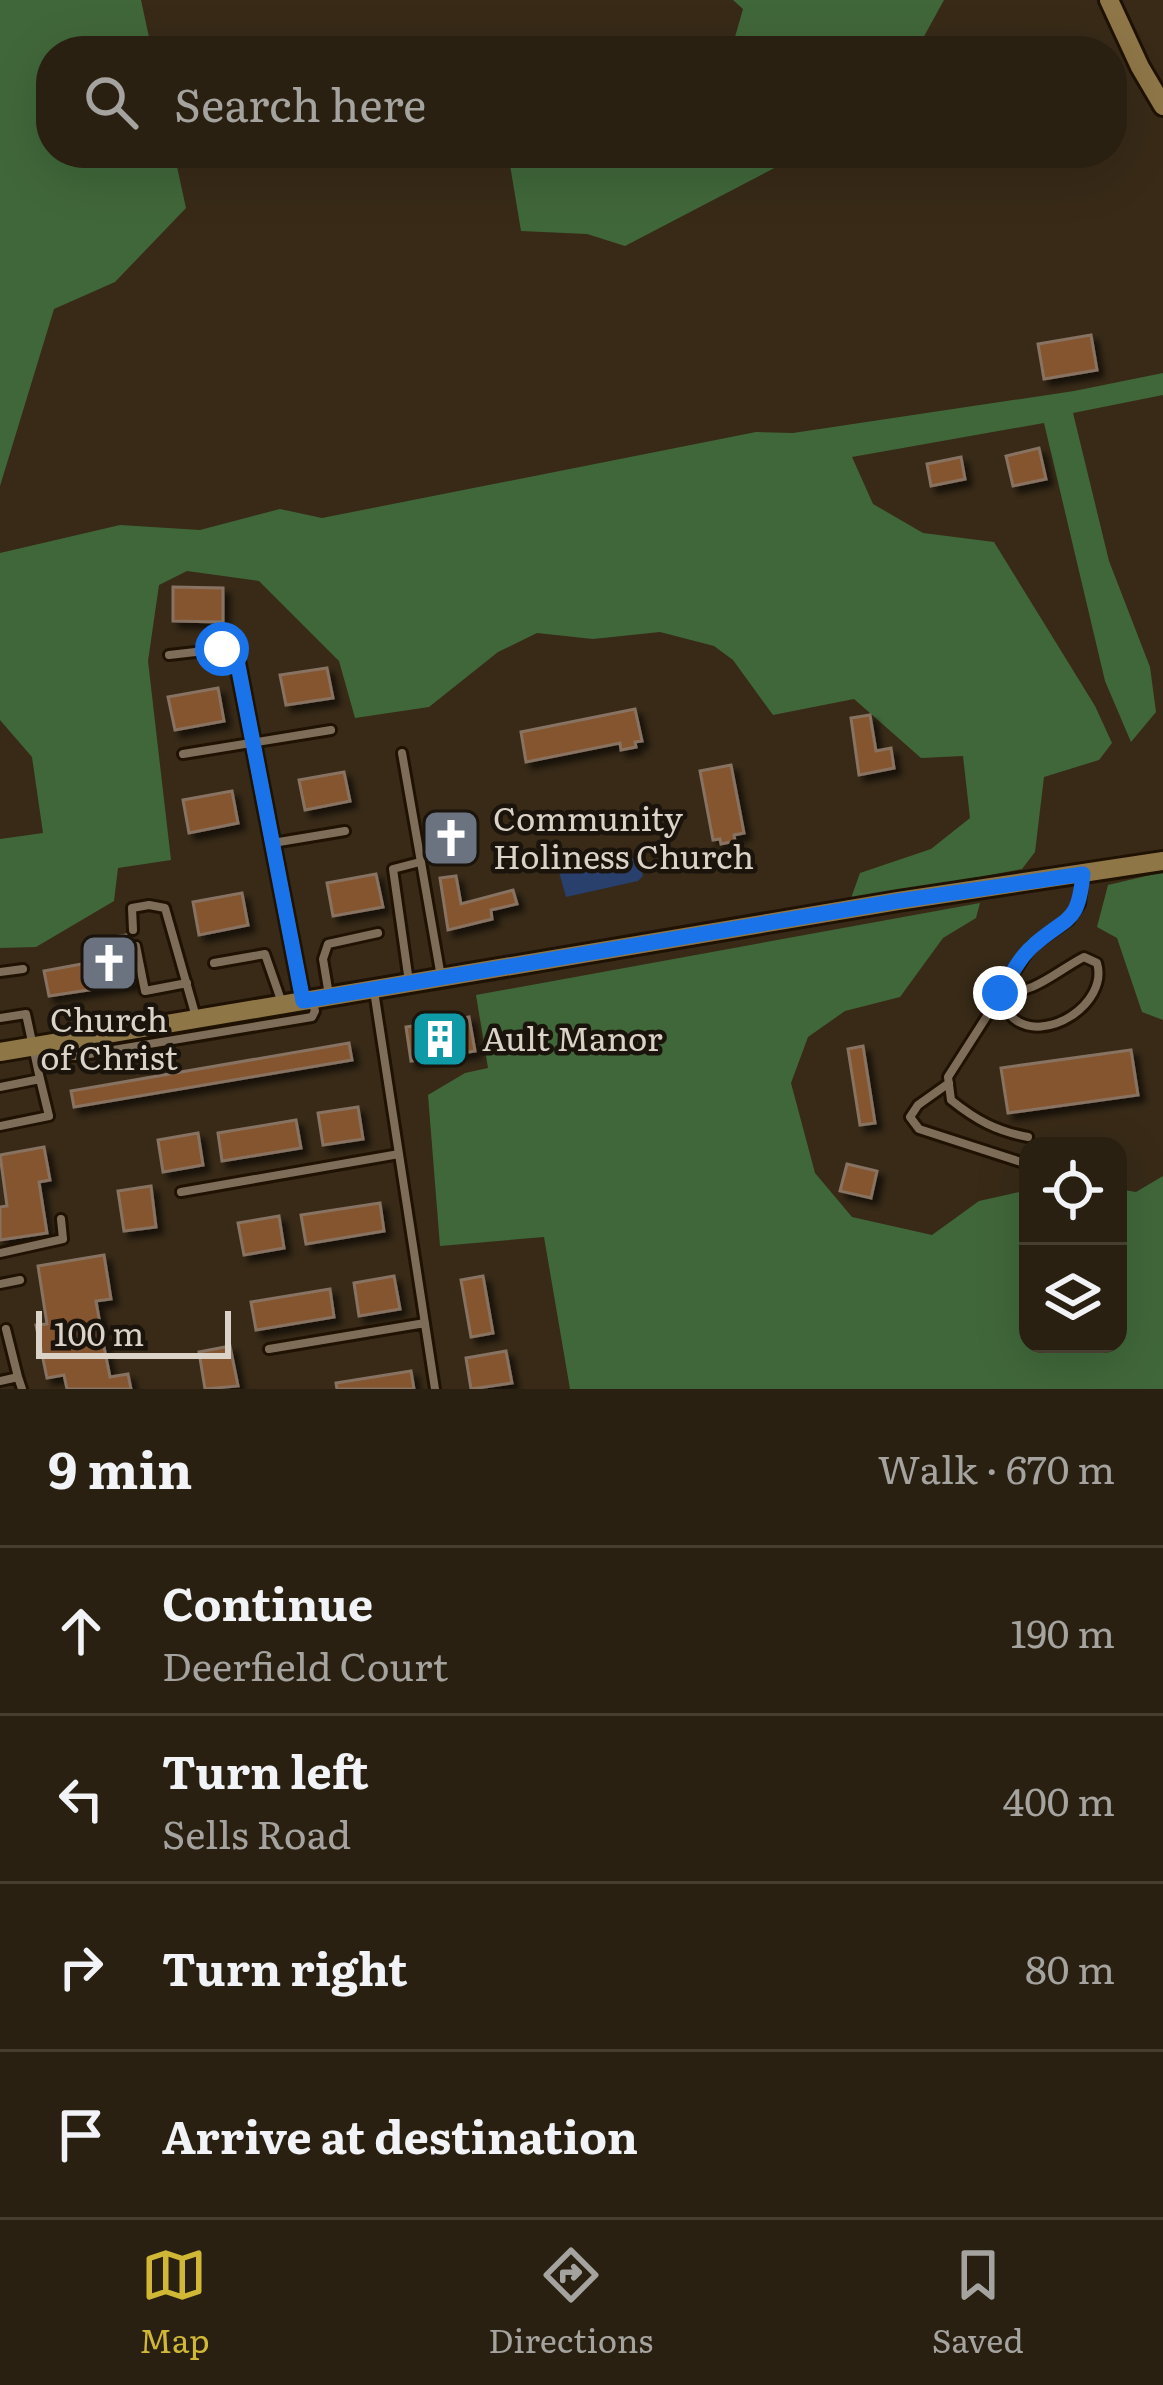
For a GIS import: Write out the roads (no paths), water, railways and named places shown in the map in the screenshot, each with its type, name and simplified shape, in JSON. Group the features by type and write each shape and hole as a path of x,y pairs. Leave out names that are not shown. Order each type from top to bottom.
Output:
{"street":[{"path":"1109,0 1126,36"},
{"path":"1127,39 1163,106"},
{"path":"237,660 273,843 314,999"},
{"path":"0,1052 56,1043 118,1041 314,999 1163,861"}],"lane":[{"path":"169,655 222,649 237,660"},
{"path":"183,754 331,730"},
{"path":"402,753 442,978"},
{"path":"273,843 345,831"},
{"path":"409,983 393,869 420,862"},
{"path":"1028,1137 977,1122 951,1100 948,1077 1031,946 1069,920 1080,904 1083,874"},
{"path":"133,930 132,908 165,908 187,983 210,1022"},
{"path":"314,999 328,944 378,933"},
{"path":"136,946 145,991 187,983"},
{"path":"214,963 265,954 270,1012"},
{"path":"1084,957 1097,963 1100,973 1095,993 1083,1008 1059,1024 1028,1024 1012,1018 1000,993 1037,987 1084,957"},
{"path":"0,972 23,968"},
{"path":"374,989 435,1389"},
{"path":"0,1018 26,1014 49,1116 0,1126"},
{"path":"0,1087 40,1079"},
{"path":"949,1083 918,1105 910,1117 920,1129 1019,1161"},
{"path":"181,1192 399,1154"},
{"path":"0,1253 63,1239 62,1219"},
{"path":"0,1284 20,1280"},
{"path":"268,1349 425,1323"},
{"path":"6,1329 22,1389"},
{"path":"0,1381 18,1377"}],"water":[{"path":"625,851 640,866 643,876 638,881 566,897 559,872 570,858"}],"place":[{"name":"Community Holiness Church","path":"451,838"},
{"name":"Church of Christ","path":"109,963"},
{"name":"Ault Manor","path":"440,1039"}]}
